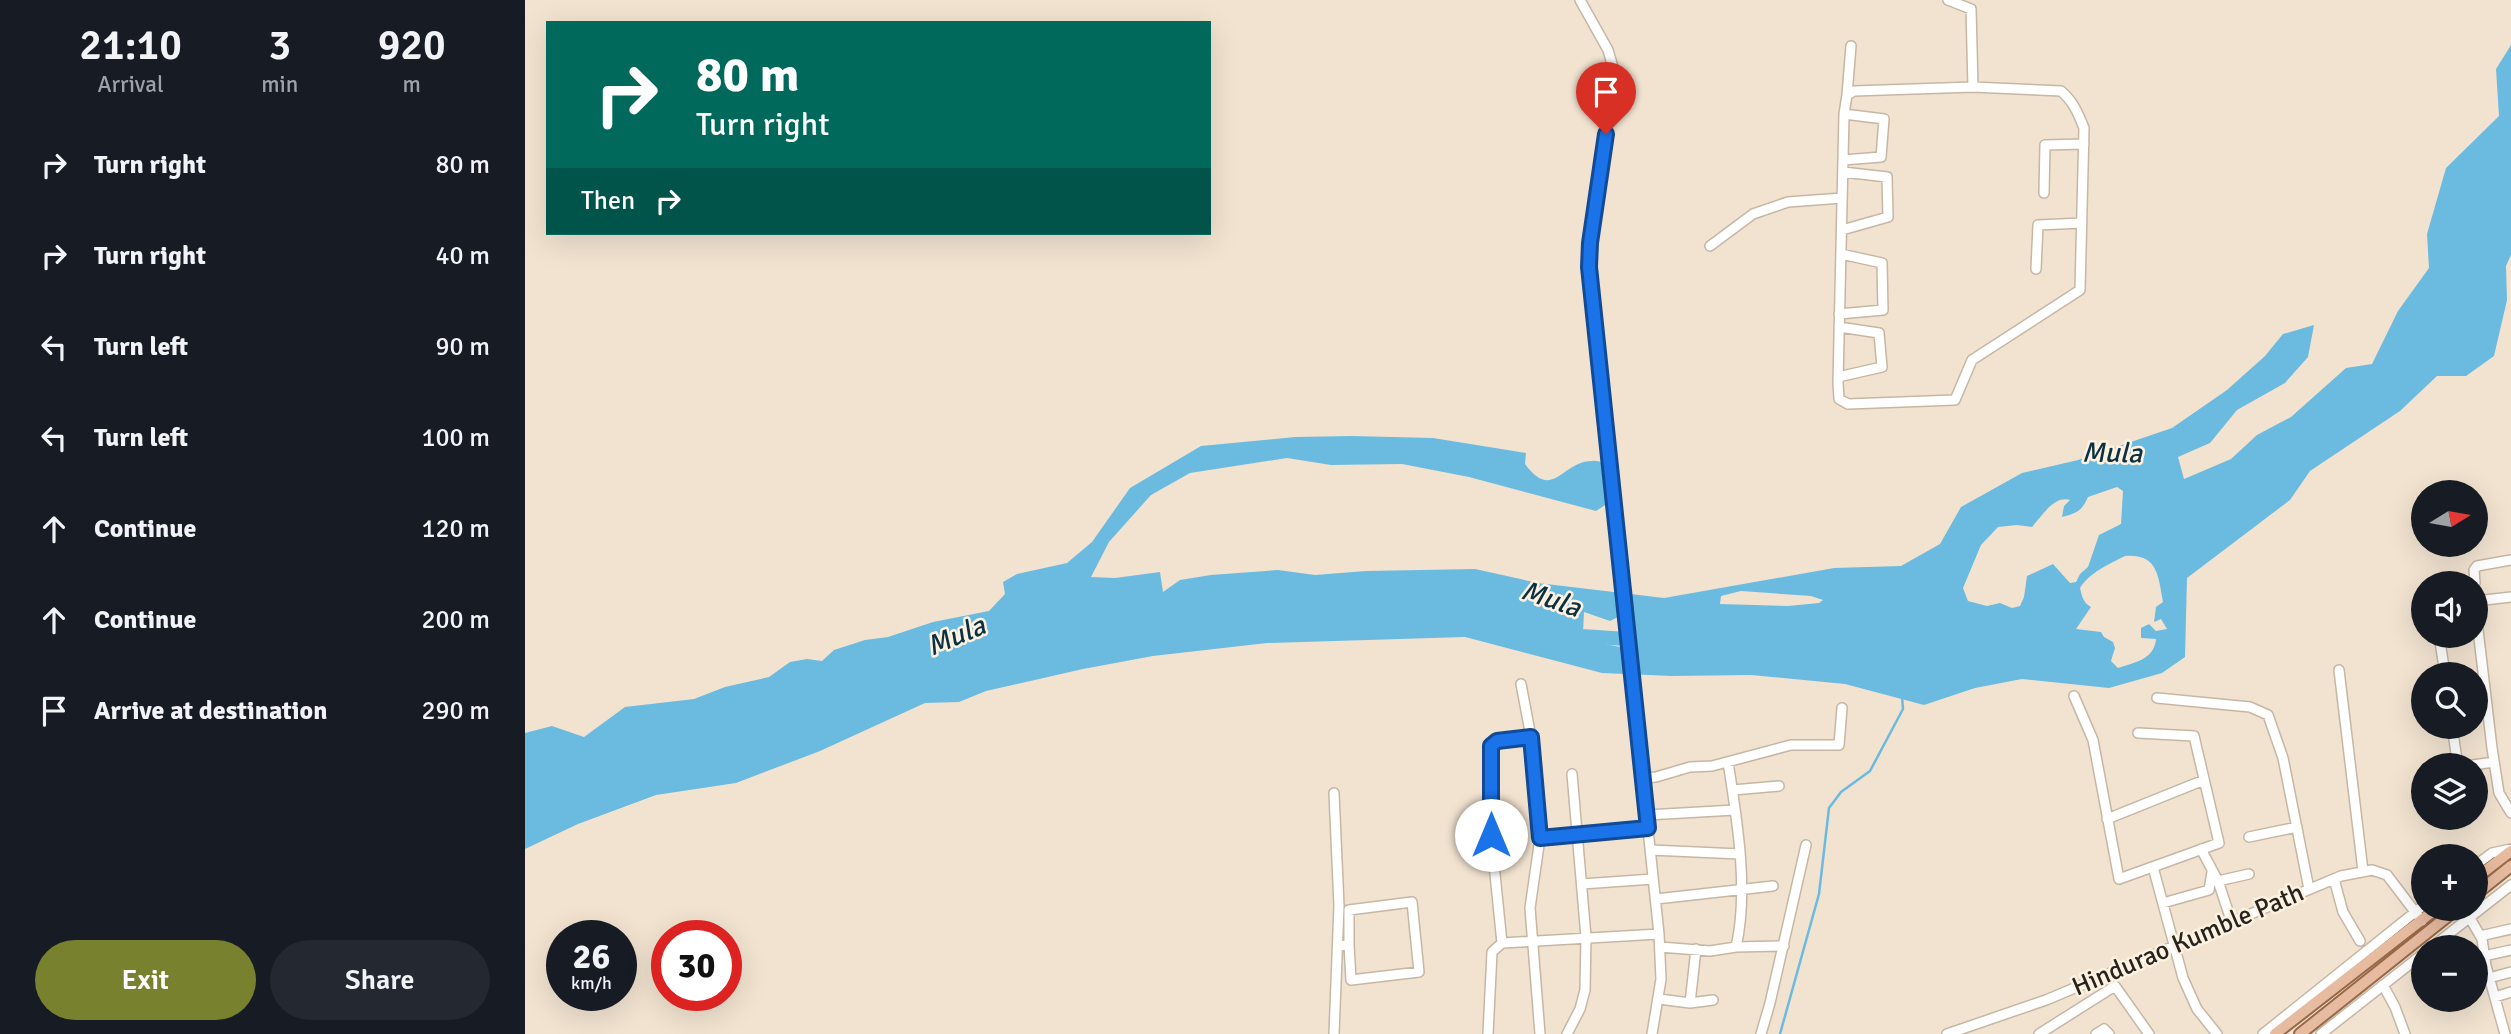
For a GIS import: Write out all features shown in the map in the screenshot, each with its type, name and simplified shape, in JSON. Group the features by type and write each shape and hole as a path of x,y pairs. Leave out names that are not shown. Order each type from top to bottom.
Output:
{"main road":[{"path":"2488,868 2511,850"},
{"path":"2488,884 2511,866"},
{"path":"2275,1034 2412,921"},
{"path":"2300,1034 2442,921"}],"street":[{"path":"1580,0 1608,50 1614,71 1589,267 1659,934 1661,979 1652,1034"},
{"path":"1948,0 1971,9 1973,87"},
{"path":"1847,95 1854,91 1973,87 2061,91 2071,99 2084,128 2080,290 1972,360 1955,400 1848,404 1839,399 1843,160 1845,114 1851,46"},
{"path":"1843,160 1881,157 1884,119 1845,114"},
{"path":"2044,193 2045,145 2084,144"},
{"path":"1842,230 1888,217 1887,177 1843,172"},
{"path":"1710,246 1753,214 1788,202 1842,198"},
{"path":"2036,269 2038,225 2082,223"},
{"path":"1839,314 1883,310 1882,263 1841,254"},
{"path":"1838,377 1882,367 1879,333 1839,327"},
{"path":"2474,571 2477,566 2511,560"},
{"path":"2488,600 2511,597"},
{"path":"2480,648 2499,793 2511,813"},
{"path":"2339,670 2363,871 2380,871 2387,875 2411,907"},
{"path":"1521,684 1531,737 1540,838 1530,908 1540,1034"},
{"path":"2074,695 2093,740 2119,879 2220,843 2194,736 2138,733"},
{"path":"2157,698 2250,707 2268,715 2283,758 2309,889"},
{"path":"1643,778 1728,762 1791,745 1839,745 1842,708"},
{"path":"1502,943 1491,835 1491,746 1497,741 1531,737"},
{"path":"1728,762 1739,854 1740,931 1736,947"},
{"path":"2488,763 2494,762"},
{"path":"1567,1034 1580,1009 1585,990 1582,884 1572,774"},
{"path":"2107,819 2204,780"},
{"path":"1733,790 1779,786"},
{"path":"1334,793 1339,906 1344,945 1351,980 1419,972 1412,902 1349,910 1344,945 1334,1034"},
{"path":"1647,815 1735,810"},
{"path":"2249,837 2297,827"},
{"path":"1540,838 1648,828"},
{"path":"1761,1034 1806,845"},
{"path":"2201,849 2218,881 2232,923"},
{"path":"1651,850 1739,854"},
{"path":"2488,857 2511,850"},
{"path":"2153,867 2189,995 2217,1034"},
{"path":"2163,902 2209,890 2212,870"},
{"name":"Hindurao Kumble Path","path":"1947,1034 2046,1000 2309,889 2363,871"},
{"path":"2218,881 2249,874"},
{"path":"1582,884 1653,879"},
{"path":"2334,879 2343,912 2360,941"},
{"path":"2488,903 2511,885"},
{"path":"1655,899 1773,886"},
{"path":"2263,1034 2411,921"},
{"path":"2447,935 2465,921"},
{"path":"2484,935 2511,929"},
{"path":"1488,1034 1492,952 1502,943 1659,934"},
{"path":"1660,947 1710,951 1736,947 1784,946"},
{"path":"1690,1003 1696,949"},
{"path":"2488,959 2511,950"},
{"path":"2321,1034 2411,963"},
{"path":"2511,972 2489,978 2505,1034 2511,1032"},
{"path":"2383,985 2405,1034"},
{"path":"2039,1034 2115,986 2149,1034"},
{"path":"2495,997 2511,992"},
{"path":"1659,999 1690,1003 1713,1000"},
{"path":"2500,1013 2511,1011"},
{"path":"2096,1034 2104,1029 2109,1034"}],"water":[{"path":"2511,45 2511,255 2506,266 2507,300 2494,356 2466,376 2437,376 2400,411 2310,471 2290,500 2187,578 2185,657 2162,673 2109,688 2022,679 1975,688 1924,705 1845,684 1751,675 1602,673 1465,637 1267,643 1153,656 986,691 959,702 925,703 820,751 736,783 656,795 578,824 525,849 525,733 552,726 584,737 625,707 694,699 725,687 769,677 790,662 807,659 822,661 834,650 865,640 888,637 933,622 989,611 1005,594 1003,582 1017,574 1067,563 1092,542 1130,488 1201,446 1295,437 1433,438 1526,453 1525,464 1543,480 1558,477 1582,463 1594,461 1609,464 1613,500 1596,511 1469,477 1402,464 1331,465 1287,458 1190,473 1151,495 1109,542 1091,577 1115,578 1160,572 1163,592 1180,580 1278,570 1315,575 1475,569 1538,583 1664,598 1834,568 1901,566 1940,544 1961,507 2022,473 2078,460 2172,428 2227,390 2265,356 2283,334 2314,325 2308,357 2285,383 2237,410 2210,443 2178,457 2184,479 2231,459 2257,435 2291,417 2346,368 2372,364 2398,311 2429,268 2427,234 2446,168 2499,116 2496,69","holes":["2117,487 2123,491 2121,524 2099,535 2088,567 2076,582 2070,583 2053,564 2027,576 2020,606 2012,608 2000,603 1987,606 1968,601 1963,588 1981,545 1998,527 2032,527 2049,507 2064,499 2070,500 2064,506 2062,517 2072,514 2084,505 2088,497","2125,556 2136,556 2155,568 2163,602 2156,607 2154,622 2161,619 2167,629 2156,631 2149,624 2141,628 2141,638 2156,639 2152,652 2137,662 2118,668 2111,661 2115,648 2113,642 2101,632 2076,629 2091,607 2082,596 2080,588 2094,573","1741,591 1811,596 1823,600 1819,603 1788,606 1720,604 1721,596","1584,612 1610,621 1618,617 1628,622 1631,640 1620,647 1595,642 1583,633"]}],"waterway":[{"name":"Mula","path":"1571,632 1582,636 1641,640"},
{"path":"1780,1034 1819,894 1829,808 1841,792 1870,771 1903,709 1902,696"}],"route":[{"path":"1491,835 1491,746 1497,741 1531,737 1540,838 1648,828 1589,267 1606,134"}]}
